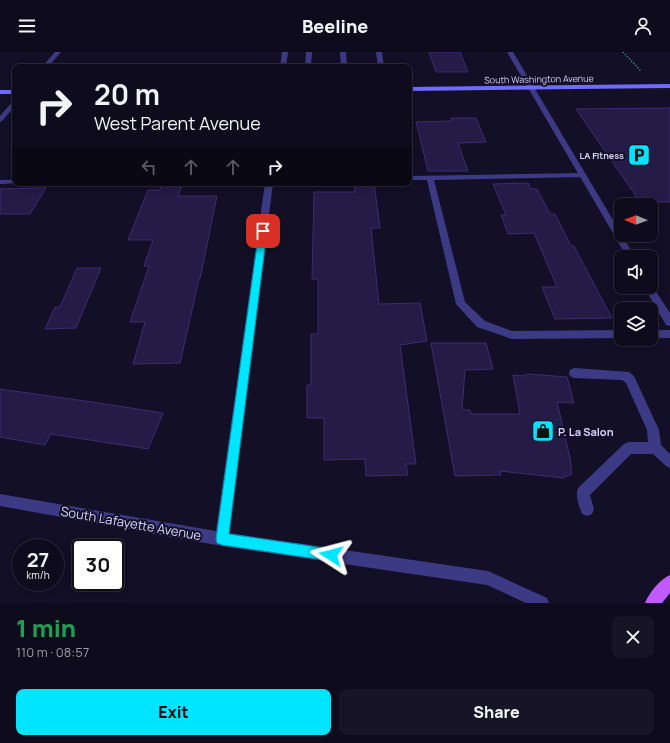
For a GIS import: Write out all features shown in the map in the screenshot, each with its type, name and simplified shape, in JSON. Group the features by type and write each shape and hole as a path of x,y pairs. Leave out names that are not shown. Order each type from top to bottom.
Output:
{"main road":[{"name":"South Washington Avenue","path":"412,89 670,86"},
{"path":"0,92 12,92"},
{"path":"652,603 670,582"}],"street":[{"path":"48,64 58,52"},
{"path":"283,64 285,52"},
{"path":"308,64 309,52"},
{"path":"343,52 344,64"},
{"path":"379,52 381,64"},
{"path":"510,52 628,250"},
{"path":"0,120 12,106"},
{"path":"412,178 583,176"},
{"path":"430,178 462,304 481,324 512,335 614,334"},
{"path":"0,182 12,182"},
{"path":"222,539 269,186"},
{"path":"653,294 670,322"},
{"path":"658,334 670,334"},
{"path":"574,373 625,375 630,380 653,430 655,448 670,462"},
{"path":"587,509 584,492 628,448 655,448"},
{"name":"South Lafayette Avenue","path":"0,500 222,539 488,578 542,603"}],"path":[{"path":"623,52 643,72"}],"building":[{"path":"429,52 460,52 468,72 436,72"},
{"name":"LA Fitness","path":"670,108 670,202 658,202 658,198 637,198 576,109"},
{"path":"451,118 476,118 486,142 458,143 468,171 428,171 416,122 452,121"},
{"path":"528,183 531,189 537,189 550,214 555,214 571,246 574,246 612,318 555,319 542,287 557,287 534,233 508,234 501,215 506,215 493,184"},
{"path":"162,186 182,186 178,196 217,196 200,279 180,363 133,364 145,322 130,322 149,266 144,266 153,240 128,240 148,190 160,190"},
{"path":"354,186 374,186 380,228 371,228 379,304 420,303 427,341 400,345 416,464 406,464 408,475 366,476 365,459 324,460 324,418 307,418 307,385 311,385 311,334 318,334 318,279 312,279 314,192 355,192"},
{"path":"46,188 30,214 0,214 0,189"},
{"path":"77,268 101,268 76,328 45,329 55,307 60,307"},
{"path":"431,343 486,343 493,369 465,370 462,410 470,410 471,414 520,414 513,375 523,376 528,374 567,377 574,403 557,402 570,458 572,474 563,478 500,471 501,475 455,476"},
{"path":"0,389 163,413 148,449 51,434 45,445 0,437"}],"place":[{"name":"LA Fitness","path":"639,155"},
{"name":"P. La Salon","path":"543,431"}],"route":[{"path":"263,231 222,539 331,555"}]}
